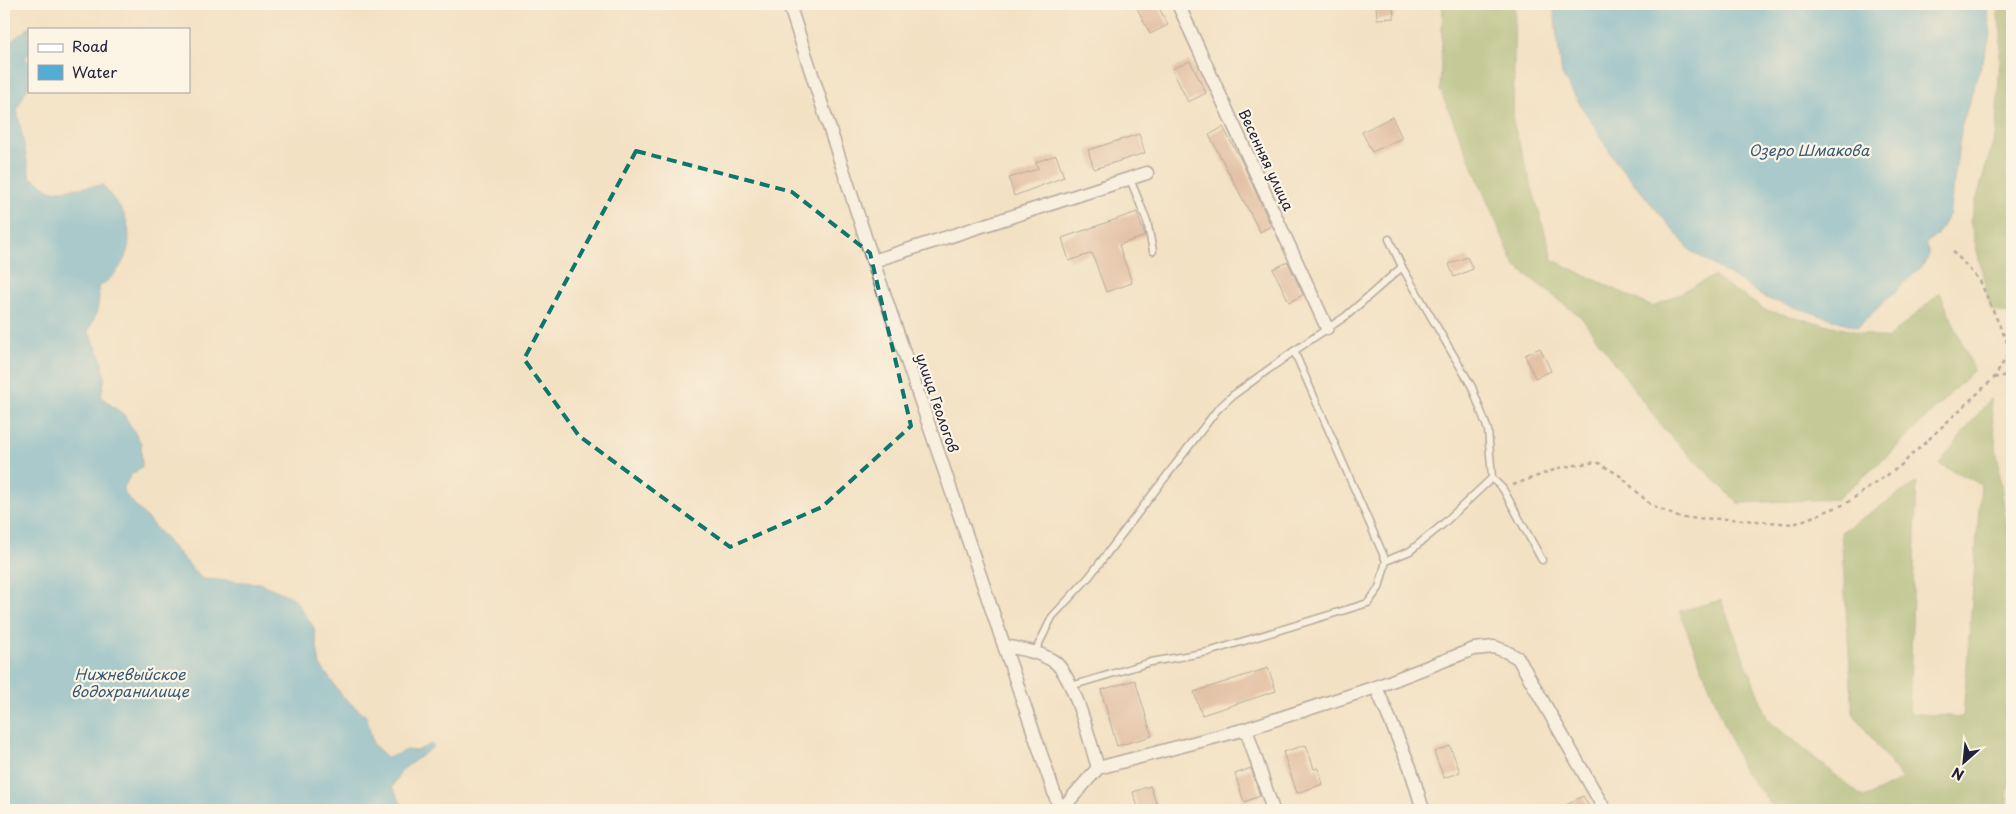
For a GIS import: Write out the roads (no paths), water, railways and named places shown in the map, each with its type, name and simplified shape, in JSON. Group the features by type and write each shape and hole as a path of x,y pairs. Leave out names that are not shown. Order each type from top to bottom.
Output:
{"street":[{"name":"улица Геологов","path":"789,4 873,261 1060,810"},
{"name":"Весенняя улица","path":"1178,4 1327,328"},
{"path":"873,261 1147,173"},
{"path":"1004,646 1035,652 1056,664 1071,686 1098,768"},
{"path":"1060,810 1098,768 1246,729 1376,687 1474,649 1494,647 1518,658 1605,810"},
{"path":"1376,687 1410,767 1423,810"},
{"path":"1246,729 1273,810"}],"lane":[{"path":"1130,179 1147,221 1153,251"},
{"path":"1389,239 1402,267 1472,387 1488,430 1492,478 1503,489 1542,560"},
{"path":"1035,652 1052,617 1088,577 1217,410 1232,396 1346,316 1402,267"},
{"path":"1071,686 1151,662 1208,652 1368,603 1379,588 1386,561 1294,351"},
{"path":"1386,561 1410,551 1442,525 1492,478"}],"water":[{"name":"Озеро Шмакова","path":"1553,4 1986,4 1991,34 1962,124 1949,215 1936,236 1926,243 1929,256 1923,265 1858,327 1768,299 1691,251 1616,162 1562,75"},
{"name":"Нижневыйское водохранилище","path":"28,28 28,54 25,58 28,61 28,86 17,109 30,177 52,191 103,185 123,213 128,227 128,248 125,257 114,274 98,287 99,299 97,310 88,331 100,355 105,377 101,397 124,415 141,443 142,467 131,475 124,487 125,494 202,579 259,583 294,598 314,628 320,665 343,697 366,716 373,744 388,758 406,750 416,751 432,744 433,747 402,770 392,787 405,810 4,810 4,40 10,42"}]}
